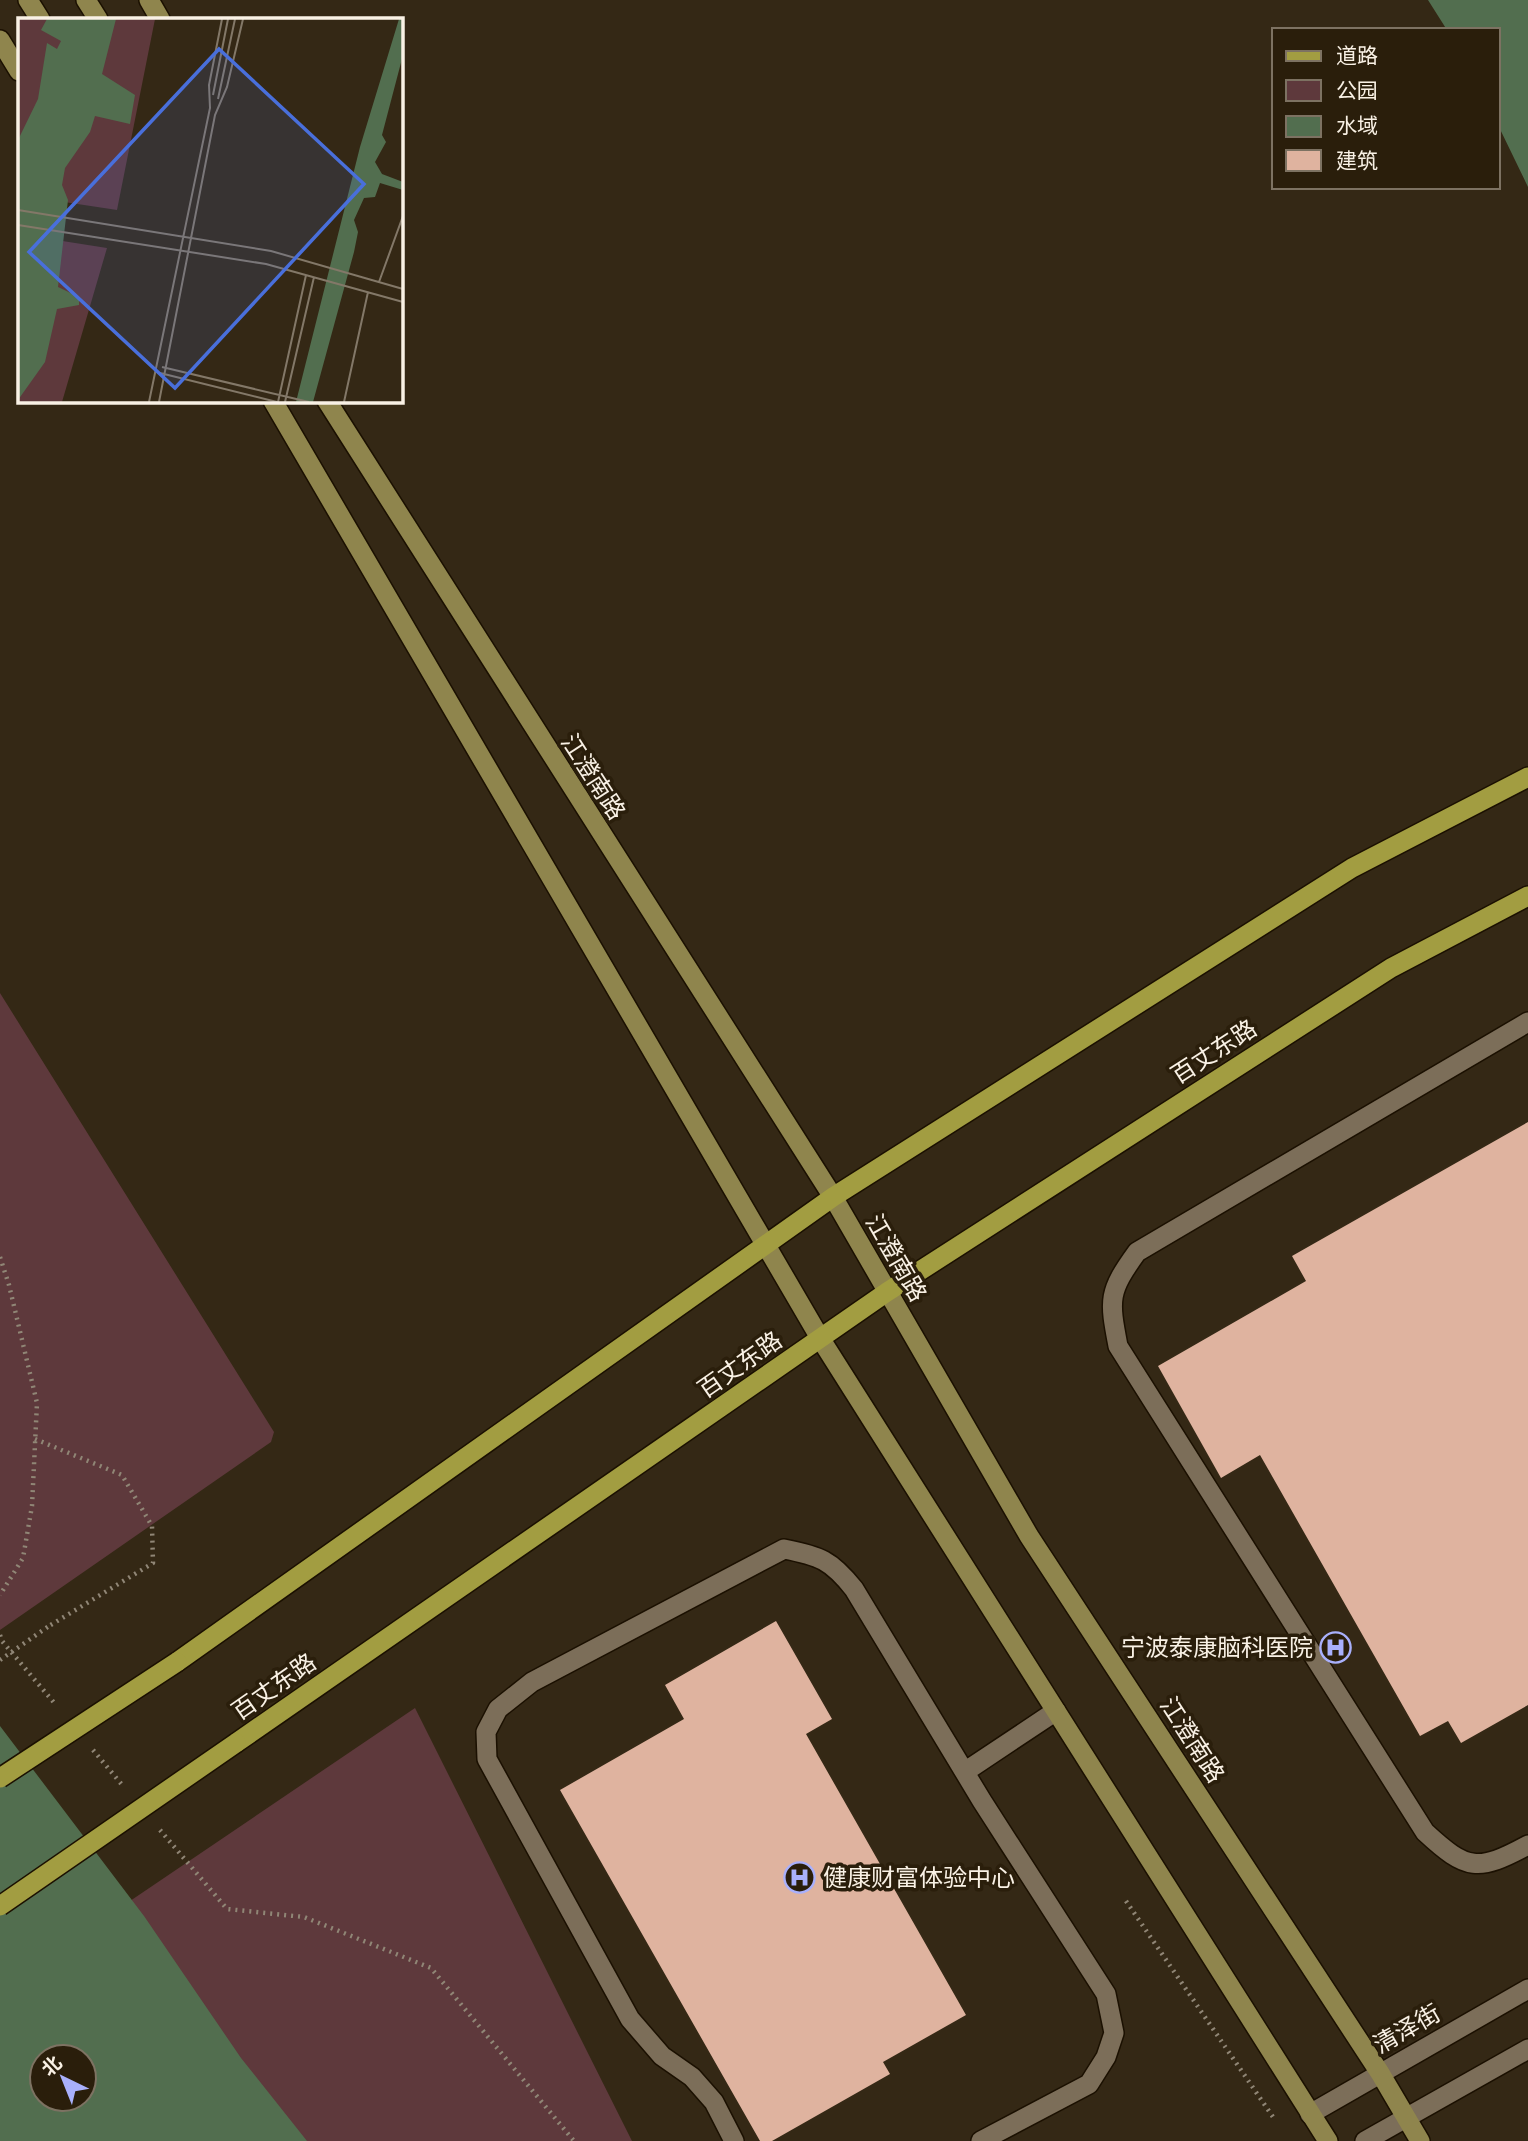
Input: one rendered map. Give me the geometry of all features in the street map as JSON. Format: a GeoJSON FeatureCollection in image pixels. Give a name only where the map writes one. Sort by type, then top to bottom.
{"type":"FeatureCollection","features":[{"type":"Feature","properties":{"kind":"main road"},"geometry":{"type":"LineString","coordinates":[[28,0],[39,18]]}},
{"type":"Feature","properties":{"kind":"main road"},"geometry":{"type":"LineString","coordinates":[[86,0],[97,18]]}},
{"type":"Feature","properties":{"kind":"main road"},"geometry":{"type":"LineString","coordinates":[[149,0],[159,18]]}},
{"type":"Feature","properties":{"kind":"main road"},"geometry":{"type":"LineString","coordinates":[[0,40],[18,69]]}},
{"type":"Feature","properties":{"kind":"main road"},"geometry":{"type":"LineString","coordinates":[[273,402],[820,1338],[1328,2141]]}},
{"type":"Feature","properties":{"kind":"main road","name":"江澄南路"},"geometry":{"type":"LineString","coordinates":[[328,402],[833,1197],[1029,1536],[1380,2073],[1420,2141]]}},
{"type":"Feature","properties":{"kind":"main road"},"geometry":{"type":"LineString","coordinates":[[0,1778],[177,1662],[833,1197],[1352,868],[1528,777]]}},
{"type":"Feature","properties":{"kind":"main road","name":"百丈东路"},"geometry":{"type":"LineString","coordinates":[[0,1906],[887,1292],[1391,968],[1528,896]]}},
{"type":"Feature","properties":{"kind":"street"},"geometry":{"type":"LineString","coordinates":[[1528,1022],[1137,1252],[1117,1279],[1112,1296],[1118,1346],[1425,1832],[1448,1854],[1470,1864],[1498,1861],[1528,1845]]}},
{"type":"Feature","properties":{"kind":"street"},"geometry":{"type":"LineString","coordinates":[[734,2141],[714,2102],[692,2077],[656,2050],[630,2019],[487,1759],[486,1731],[498,1709],[532,1682],[784,1549],[813,1555],[837,1568],[853,1589],[982,1801],[1106,1994],[1114,2033],[1106,2057],[1089,2084],[981,2141]]}},
{"type":"Feature","properties":{"kind":"street"},"geometry":{"type":"LineString","coordinates":[[966,1771],[1056,1711]]}},
{"type":"Feature","properties":{"kind":"street","name":"清泽街"},"geometry":{"type":"LineString","coordinates":[[1310,2114],[1528,1989]]}},
{"type":"Feature","properties":{"kind":"street"},"geometry":{"type":"LineString","coordinates":[[1365,2141],[1528,2049]]}},
{"type":"Feature","properties":{"kind":"path"},"geometry":{"type":"LineString","coordinates":[[0,1257],[37,1403],[32,1506],[23,1558],[0,1595]]}},
{"type":"Feature","properties":{"kind":"path"},"geometry":{"type":"LineString","coordinates":[[0,1660],[49,1626],[153,1563],[152,1525],[122,1475],[36,1439]]}},
{"type":"Feature","properties":{"kind":"path"},"geometry":{"type":"LineString","coordinates":[[0,1635],[2,1641],[62,1713]]}},
{"type":"Feature","properties":{"kind":"path"},"geometry":{"type":"LineString","coordinates":[[88,1744],[132,1796]]}},
{"type":"Feature","properties":{"kind":"path"},"geometry":{"type":"LineString","coordinates":[[158,1827],[227,1909],[304,1917],[431,1968],[575,2141]]}},
{"type":"Feature","properties":{"kind":"path"},"geometry":{"type":"LineString","coordinates":[[1126,1901],[1282,2130]]}},
{"type":"Feature","properties":{"kind":"green space"},"geometry":{"type":"Polygon","coordinates":[[[0,993],[274,1432],[271,1442],[0,1630],[0,993]]]}},
{"type":"Feature","properties":{"kind":"green space"},"geometry":{"type":"Polygon","coordinates":[[[415,1708],[632,2141],[0,2141],[0,1989],[415,1708]]]}},
{"type":"Feature","properties":{"kind":"water"},"geometry":{"type":"Polygon","coordinates":[[[1428,0],[1528,0],[1528,187],[1500,129],[1500,28],[1446,28],[1428,0]]]}},
{"type":"Feature","properties":{"kind":"water"},"geometry":{"type":"Polygon","coordinates":[[[0,1726],[144,1916],[241,2058],[307,2141],[0,2141],[0,1726]]]}},
{"type":"Feature","properties":{"kind":"building"},"geometry":{"type":"Polygon","coordinates":[[[1528,1122],[1528,1705],[1461,1743],[1448,1721],[1420,1736],[1260,1455],[1221,1478],[1158,1366],[1306,1281],[1292,1256],[1528,1122]]]}},
{"type":"Feature","properties":{"kind":"building"},"geometry":{"type":"Polygon","coordinates":[[[776,1621],[832,1719],[806,1734],[966,2015],[883,2062],[890,2074],[772,2141],[760,2141],[560,1790],[684,1719],[665,1685],[776,1621]]]}},
{"type":"Feature","properties":{"kind":"place","name":"宁波泰康脑科医院"},"geometry":{"type":"Point","coordinates":[1336,1648]}},
{"type":"Feature","properties":{"kind":"place","name":"健康财富体验中心"},"geometry":{"type":"Point","coordinates":[800,1878]}}]}
